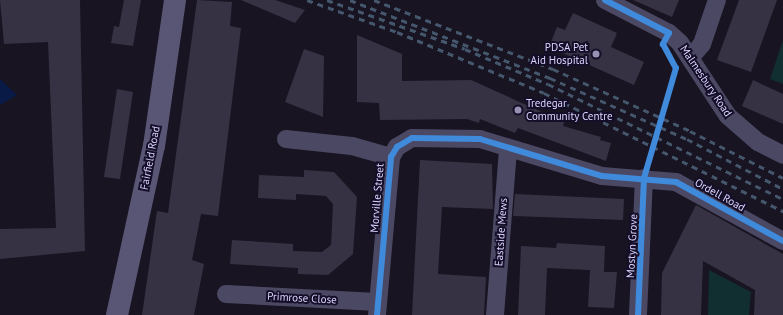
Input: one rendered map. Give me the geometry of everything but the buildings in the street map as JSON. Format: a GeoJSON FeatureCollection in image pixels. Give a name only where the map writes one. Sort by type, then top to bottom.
{"type":"FeatureCollection","features":[{"type":"Feature","properties":{"kind":"main road","name":"Fairfield Road"},"geometry":{"type":"LineString","coordinates":[[117,315],[154,146],[175,0]]}},
{"type":"Feature","properties":{"kind":"street","name":"Malmesbury Road"},"geometry":{"type":"LineString","coordinates":[[605,0],[664,30],[690,58],[728,116],[758,142],[783,155]]}},
{"type":"Feature","properties":{"kind":"street"},"geometry":{"type":"LineString","coordinates":[[690,58],[702,44],[717,0]]}},
{"type":"Feature","properties":{"kind":"street","name":"Morville Street"},"geometry":{"type":"LineString","coordinates":[[377,309],[391,157],[401,144],[412,138],[480,139],[508,149],[602,176],[644,178]]}},
{"type":"Feature","properties":{"kind":"street"},"geometry":{"type":"LineString","coordinates":[[286,139],[352,146],[391,157]]}},
{"type":"Feature","properties":{"kind":"street","name":"Eastside Mews"},"geometry":{"type":"LineString","coordinates":[[495,315],[508,149]]}},
{"type":"Feature","properties":{"kind":"street","name":"Ordell Road"},"geometry":{"type":"LineString","coordinates":[[644,178],[676,182],[783,241]]}},
{"type":"Feature","properties":{"kind":"street","name":"Mostyn Grove"},"geometry":{"type":"LineString","coordinates":[[638,315],[644,178]]}},
{"type":"Feature","properties":{"kind":"street","name":"Primrose Close"},"geometry":{"type":"LineString","coordinates":[[226,294],[377,309]]}},
{"type":"Feature","properties":{"kind":"green space"},"geometry":{"type":"Polygon","coordinates":[[[783,40],[783,84],[770,79],[783,40]]]}},
{"type":"Feature","properties":{"kind":"green space"},"geometry":{"type":"Polygon","coordinates":[[[709,270],[751,292],[749,315],[708,315],[709,270]]]}},
{"type":"Feature","properties":{"kind":"water"},"geometry":{"type":"Polygon","coordinates":[[[0,79],[17,95],[0,105],[0,79]]]}},
{"type":"Feature","properties":{"kind":"railway"},"geometry":{"type":"LineString","coordinates":[[307,0],[397,32],[544,93],[783,211]]}},
{"type":"Feature","properties":{"kind":"railway"},"geometry":{"type":"LineString","coordinates":[[327,0],[465,49],[548,84],[783,199]]}},
{"type":"Feature","properties":{"kind":"railway"},"geometry":{"type":"LineString","coordinates":[[350,0],[550,78],[687,139],[783,189]]}},
{"type":"Feature","properties":{"kind":"railway"},"geometry":{"type":"LineString","coordinates":[[374,0],[553,69],[690,131],[783,178]]}},
{"type":"Feature","properties":{"kind":"cycle path"},"geometry":{"type":"LineString","coordinates":[[605,0],[669,33],[663,44],[676,68],[644,178],[638,315]]}},
{"type":"Feature","properties":{"kind":"cycle path"},"geometry":{"type":"LineString","coordinates":[[377,315],[391,157],[397,147],[412,138],[480,139],[602,176],[676,182],[783,241]]}},
{"type":"Feature","properties":{"kind":"place","name":"PDSA Pet Aid Hospital"},"geometry":{"type":"Point","coordinates":[596,54]}},
{"type":"Feature","properties":{"kind":"place","name":"Tredegar Community Centre"},"geometry":{"type":"Point","coordinates":[518,110]}}]}
